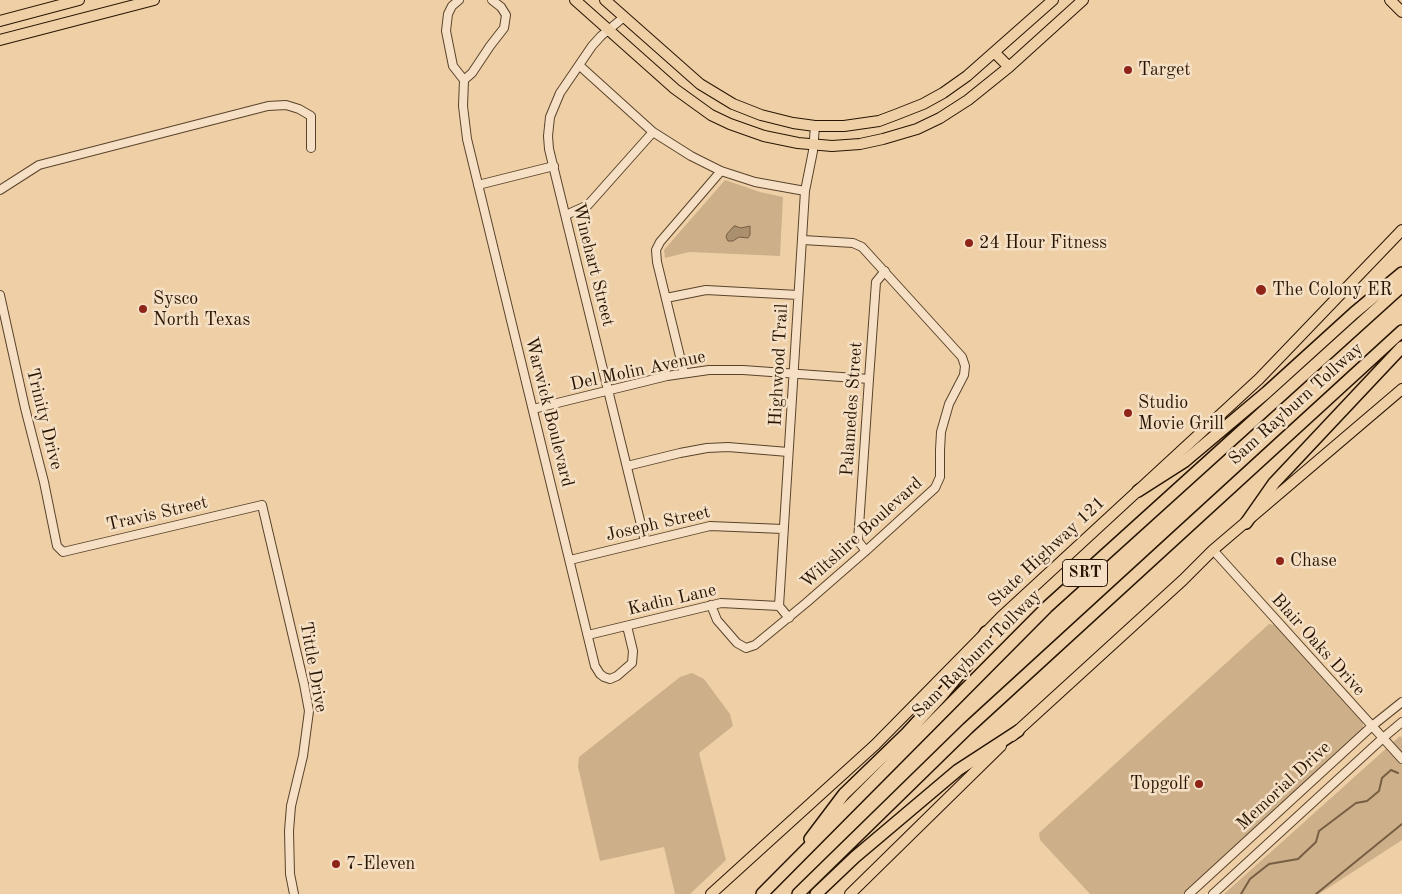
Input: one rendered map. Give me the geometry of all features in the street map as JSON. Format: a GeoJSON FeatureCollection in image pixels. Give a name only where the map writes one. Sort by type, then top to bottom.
{"type":"FeatureCollection","features":[{"type":"Feature","properties":{"kind":"highway"},"geometry":{"type":"LineString","coordinates":[[1138,491],[1185,461],[1267,392],[1354,313],[1402,273]]}},
{"type":"Feature","properties":{"kind":"highway","name":"Sam Rayburn Tollway"},"geometry":{"type":"LineString","coordinates":[[762,894],[1047,607],[1402,286]]}},
{"type":"Feature","properties":{"kind":"highway","name":"Sam Rayburn Tollway"},"geometry":{"type":"LineString","coordinates":[[798,894],[968,728],[1402,330]]}},
{"type":"Feature","properties":{"kind":"highway"},"geometry":{"type":"LineString","coordinates":[[1246,523],[1274,484],[1402,347]]}},
{"type":"Feature","properties":{"kind":"highway"},"geometry":{"type":"LineString","coordinates":[[783,874],[844,794],[906,734],[967,665],[986,632]]}},
{"type":"Feature","properties":{"kind":"highway"},"geometry":{"type":"LineString","coordinates":[[816,894],[854,857],[958,770],[1018,731]]}},
{"type":"Feature","properties":{"kind":"main road"},"geometry":{"type":"LineString","coordinates":[[0,20],[78,0]]}},
{"type":"Feature","properties":{"kind":"main road"},"geometry":{"type":"LineString","coordinates":[[575,0],[675,89],[711,115],[764,136],[813,145],[860,144],[917,129],[940,118],[968,100],[1009,67],[1083,0]]}},
{"type":"Feature","properties":{"kind":"main road"},"geometry":{"type":"LineString","coordinates":[[605,0],[690,76],[720,97],[768,117],[815,126],[844,126],[880,121],[910,110],[951,88],[995,53],[1053,0]]}},
{"type":"Feature","properties":{"kind":"main road"},"geometry":{"type":"LineString","coordinates":[[1390,0],[1402,12]]}},
{"type":"Feature","properties":{"kind":"main road"},"geometry":{"type":"LineString","coordinates":[[0,40],[149,1]]}},
{"type":"Feature","properties":{"kind":"main road"},"geometry":{"type":"LineString","coordinates":[[995,53],[1009,67]]}},
{"type":"Feature","properties":{"kind":"main road","name":"State Highway 121"},"geometry":{"type":"LineString","coordinates":[[711,894],[875,744],[986,632],[1270,368],[1402,230]]}},
{"type":"Feature","properties":{"kind":"main road"},"geometry":{"type":"LineString","coordinates":[[850,894],[966,779],[1183,580],[1213,550],[1402,388]]}},
{"type":"Feature","properties":{"kind":"street"},"geometry":{"type":"LineString","coordinates":[[459,0],[452,6],[448,14],[446,31],[453,66],[464,80],[476,68],[504,28],[506,15],[501,7],[492,0]]}},
{"type":"Feature","properties":{"kind":"street","name":"Winehart Street"},"geometry":{"type":"LineString","coordinates":[[624,17],[592,46],[557,98],[550,117],[548,136],[645,541]]}},
{"type":"Feature","properties":{"kind":"street"},"geometry":{"type":"LineString","coordinates":[[580,66],[653,132],[691,156],[721,170],[755,182],[805,191]]}},
{"type":"Feature","properties":{"kind":"street","name":"Warwick Boulevard"},"geometry":{"type":"LineString","coordinates":[[464,80],[464,123],[478,185],[597,671],[604,677],[612,678],[630,667],[633,660],[627,626]]}},
{"type":"Feature","properties":{"kind":"street"},"geometry":{"type":"LineString","coordinates":[[0,190],[38,165],[268,106],[286,106],[300,109],[311,116],[311,148]]}},
{"type":"Feature","properties":{"kind":"street","name":"Highwood Trail"},"geometry":{"type":"LineString","coordinates":[[778,606],[805,191],[815,126]]}},
{"type":"Feature","properties":{"kind":"street"},"geometry":{"type":"LineString","coordinates":[[566,215],[588,205],[653,132]]}},
{"type":"Feature","properties":{"kind":"street"},"geometry":{"type":"LineString","coordinates":[[478,185],[554,166]]}},
{"type":"Feature","properties":{"kind":"street"},"geometry":{"type":"LineString","coordinates":[[684,373],[656,256],[657,246],[721,170]]}},
{"type":"Feature","properties":{"kind":"street","name":"Wiltshire Boulevard"},"geometry":{"type":"LineString","coordinates":[[711,605],[717,620],[737,643],[746,648],[758,644],[866,551],[938,485],[943,422],[951,398],[965,370],[964,361],[864,248],[858,244],[803,240]]}},
{"type":"Feature","properties":{"kind":"street","name":"Palamedes Street"},"geometry":{"type":"LineString","coordinates":[[866,551],[858,541],[876,282],[885,271]]}},
{"type":"Feature","properties":{"kind":"street"},"geometry":{"type":"LineString","coordinates":[[666,298],[706,290],[798,296]]}},
{"type":"Feature","properties":{"kind":"street","name":"Trinity Drive"},"geometry":{"type":"LineString","coordinates":[[0,295],[57,546],[60,549]]}},
{"type":"Feature","properties":{"kind":"street","name":"Del Molin Avenue"},"geometry":{"type":"LineString","coordinates":[[533,409],[684,373],[721,370],[869,379]]}},
{"type":"Feature","properties":{"kind":"street"},"geometry":{"type":"LineString","coordinates":[[627,466],[706,448],[728,447],[788,452]]}},
{"type":"Feature","properties":{"kind":"street","name":"Travis Street"},"geometry":{"type":"LineString","coordinates":[[60,549],[63,552],[262,506]]}},
{"type":"Feature","properties":{"kind":"street","name":"Tittle Drive"},"geometry":{"type":"LineString","coordinates":[[262,506],[309,711],[303,756],[291,806],[288,831],[290,874],[294,894]]}},
{"type":"Feature","properties":{"kind":"street","name":"Joseph Street"},"geometry":{"type":"LineString","coordinates":[[570,560],[710,526],[783,529]]}},
{"type":"Feature","properties":{"kind":"street","name":"Blair Oaks Drive"},"geometry":{"type":"LineString","coordinates":[[1213,550],[1402,759]]}},
{"type":"Feature","properties":{"kind":"street","name":"Kadin Lane"},"geometry":{"type":"LineString","coordinates":[[588,635],[724,603],[778,606]]}},
{"type":"Feature","properties":{"kind":"street"},"geometry":{"type":"LineString","coordinates":[[778,606],[789,618]]}},
{"type":"Feature","properties":{"kind":"street","name":"Memorial Drive"},"geometry":{"type":"LineString","coordinates":[[1189,894],[1372,726],[1402,702]]}},
{"type":"Feature","properties":{"kind":"street","name":"Memorial Drive"},"geometry":{"type":"LineString","coordinates":[[1213,894],[1402,722]]}},
{"type":"Feature","properties":{"kind":"street"},"geometry":{"type":"LineString","coordinates":[[1269,820],[1281,832]]}},
{"type":"Feature","properties":{"kind":"shaded area"},"geometry":{"type":"Polygon","coordinates":[[[725,180],[760,192],[783,197],[780,256],[689,252],[665,258],[664,250],[725,180]]]}},
{"type":"Feature","properties":{"kind":"shaded area"},"geometry":{"type":"Polygon","coordinates":[[[735,226],[741,228],[750,226],[748,238],[739,237],[733,241],[728,241],[727,234],[735,226]]]}},
{"type":"Feature","properties":{"kind":"shaded area","name":"Topgolf"},"geometry":{"type":"Polygon","coordinates":[[[1269,624],[1275,625],[1360,718],[1363,723],[1363,730],[1185,894],[1090,894],[1040,840],[1039,833],[1269,624]]]}},
{"type":"Feature","properties":{"kind":"shaded area"},"geometry":{"type":"Polygon","coordinates":[[[692,673],[704,679],[730,714],[733,726],[699,753],[726,860],[690,894],[675,894],[664,847],[600,861],[578,767],[579,757],[680,677],[692,673]]]}},
{"type":"Feature","properties":{"kind":"shaded area"},"geometry":{"type":"Polygon","coordinates":[[[1400,736],[1402,738],[1402,840],[1319,894],[1224,894],[1400,736]]]}},
{"type":"Feature","properties":{"kind":"waterway"},"geometry":{"type":"LineString","coordinates":[[1241,894],[1250,879],[1269,864],[1298,859],[1316,842],[1319,831],[1356,803],[1367,801],[1379,791],[1382,778],[1391,770],[1398,773]]}},
{"type":"Feature","properties":{"kind":"waterway"},"geometry":{"type":"LineString","coordinates":[[1316,894],[1402,824]]}},
{"type":"Feature","properties":{"kind":"place","name":"Target"},"geometry":{"type":"Point","coordinates":[1128,70]}},
{"type":"Feature","properties":{"kind":"place","name":"24 Hour Fitness"},"geometry":{"type":"Point","coordinates":[969,243]}},
{"type":"Feature","properties":{"kind":"place","name":"The Colony ER"},"geometry":{"type":"Point","coordinates":[1261,290]}},
{"type":"Feature","properties":{"kind":"place","name":"Sysco North Texas"},"geometry":{"type":"Point","coordinates":[143,309]}},
{"type":"Feature","properties":{"kind":"place","name":"Studio Movie Grill"},"geometry":{"type":"Point","coordinates":[1128,413]}},
{"type":"Feature","properties":{"kind":"place","name":"Chase"},"geometry":{"type":"Point","coordinates":[1280,561]}},
{"type":"Feature","properties":{"kind":"place","name":"Topgolf"},"geometry":{"type":"Point","coordinates":[1199,784]}},
{"type":"Feature","properties":{"kind":"place","name":"7-Eleven"},"geometry":{"type":"Point","coordinates":[336,864]}}]}
